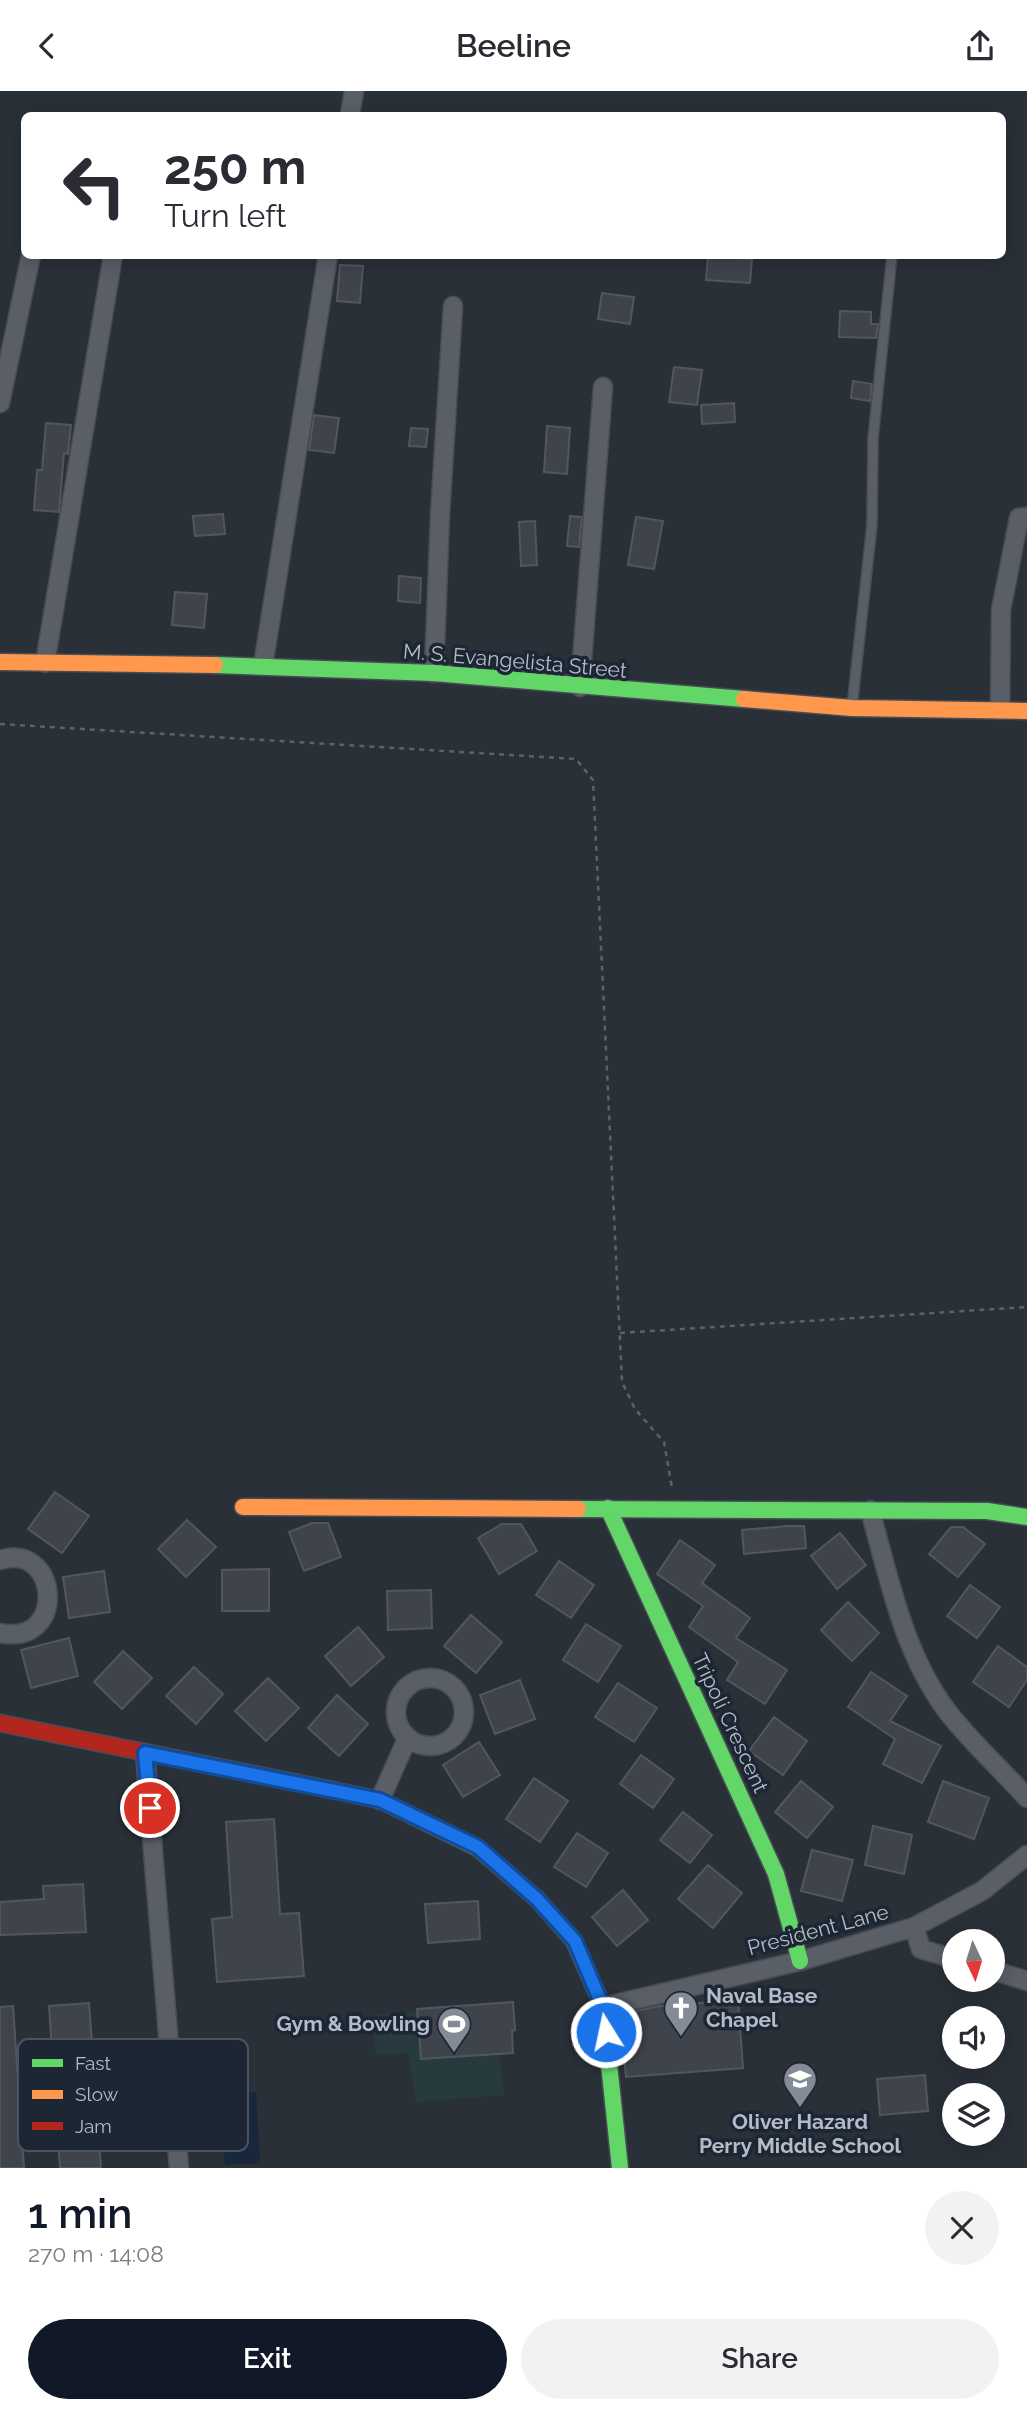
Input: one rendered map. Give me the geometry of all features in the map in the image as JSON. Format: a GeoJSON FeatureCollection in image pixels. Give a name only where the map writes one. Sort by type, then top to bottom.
{"type":"FeatureCollection","features":[{"type":"Feature","properties":{"kind":"street"},"geometry":{"type":"LineString","coordinates":[[350,112],[354,91]]}},
{"type":"Feature","properties":{"kind":"street"},"geometry":{"type":"LineString","coordinates":[[0,403],[30,259]]}},
{"type":"Feature","properties":{"kind":"street"},"geometry":{"type":"LineString","coordinates":[[45,663],[112,259]]}},
{"type":"Feature","properties":{"kind":"street"},"geometry":{"type":"LineString","coordinates":[[263,666],[327,259]]}},
{"type":"Feature","properties":{"kind":"street"},"geometry":{"type":"LineString","coordinates":[[434,673],[440,515],[453,306]]}},
{"type":"Feature","properties":{"kind":"street"},"geometry":{"type":"LineString","coordinates":[[580,687],[603,387]]}},
{"type":"Feature","properties":{"kind":"street"},"geometry":{"type":"LineString","coordinates":[[1000,710],[1002,610],[1019,518],[1027,517]]}},
{"type":"Feature","properties":{"kind":"street","name":"M. S. Evangelista Street"},"geometry":{"type":"LineString","coordinates":[[0,662],[263,666],[434,673],[852,708],[1027,711]]}},
{"type":"Feature","properties":{"kind":"street"},"geometry":{"type":"LineString","coordinates":[[243,1507],[988,1511],[1027,1517]]}},
{"type":"Feature","properties":{"kind":"street","name":"Tripoli Crescent"},"geometry":{"type":"LineString","coordinates":[[608,1508],[776,1874],[800,1961]]}},
{"type":"Feature","properties":{"kind":"street"},"geometry":{"type":"LineString","coordinates":[[870,1510],[903,1628],[920,1666],[947,1711],[1027,1798]]}},
{"type":"Feature","properties":{"kind":"street"},"geometry":{"type":"LineString","coordinates":[[0,1560],[24,1560],[36,1567],[45,1578],[49,1593],[46,1613],[40,1621],[20,1633],[0,1633]]}},
{"type":"Feature","properties":{"kind":"street"},"geometry":{"type":"LineString","coordinates":[[0,1723],[380,1800],[478,1847],[537,1899],[575,1941],[603,2007],[620,2168]]}},
{"type":"Feature","properties":{"kind":"street"},"geometry":{"type":"LineString","coordinates":[[380,1800],[407,1739]]}},
{"type":"Feature","properties":{"kind":"street"},"geometry":{"type":"LineString","coordinates":[[145,1753],[168,2039]]}},
{"type":"Feature","properties":{"kind":"street","name":"President Lane"},"geometry":{"type":"LineString","coordinates":[[603,2007],[800,1961],[914,1927],[982,1891],[1027,1855]]}},
{"type":"Feature","properties":{"kind":"street"},"geometry":{"type":"LineString","coordinates":[[914,1927],[922,1949],[942,1955]]}},
{"type":"Feature","properties":{"kind":"street"},"geometry":{"type":"LineString","coordinates":[[1005,1974],[1027,1981]]}},
{"type":"Feature","properties":{"kind":"lane"},"geometry":{"type":"LineString","coordinates":[[852,708],[872,525],[873,439],[891,259]]}},
{"type":"Feature","properties":{"kind":"path"},"geometry":{"type":"LineString","coordinates":[[0,724],[576,759],[593,780],[622,1382],[635,1409],[664,1442],[675,1508]]}},
{"type":"Feature","properties":{"kind":"path"},"geometry":{"type":"LineString","coordinates":[[620,1333],[1027,1307]]}},
{"type":"Feature","properties":{"kind":"green space","name":"Gym & Bowling"},"geometry":{"type":"Polygon","coordinates":[[[494,2007],[504,2095],[416,2102],[408,2053],[376,2055],[372,2015],[494,2007]]]}},
{"type":"Feature","properties":{"kind":"water"},"geometry":{"type":"Polygon","coordinates":[[[248,2092],[256,2092],[260,2163],[225,2165],[224,2151],[248,2151],[248,2092]]]}},
{"type":"Feature","properties":{"kind":"building"},"geometry":{"type":"Polygon","coordinates":[[[708,259],[752,259],[750,283],[706,280],[708,259]]]}},
{"type":"Feature","properties":{"kind":"building"},"geometry":{"type":"Polygon","coordinates":[[[340,265],[363,266],[360,303],[337,301],[340,265]]]}},
{"type":"Feature","properties":{"kind":"building"},"geometry":{"type":"Polygon","coordinates":[[[602,293],[634,297],[630,324],[598,319],[602,293]]]}},
{"type":"Feature","properties":{"kind":"building"},"geometry":{"type":"Polygon","coordinates":[[[840,311],[871,312],[871,324],[878,324],[876,338],[839,337],[840,311]]]}},
{"type":"Feature","properties":{"kind":"building"},"geometry":{"type":"Polygon","coordinates":[[[674,367],[702,370],[697,405],[669,402],[674,367]]]}},
{"type":"Feature","properties":{"kind":"building"},"geometry":{"type":"Polygon","coordinates":[[[853,381],[872,384],[870,401],[851,398],[853,381]]]}},
{"type":"Feature","properties":{"kind":"building"},"geometry":{"type":"Polygon","coordinates":[[[734,403],[735,422],[702,424],[701,405],[734,403]]]}},
{"type":"Feature","properties":{"kind":"building"},"geometry":{"type":"Polygon","coordinates":[[[314,415],[339,418],[334,453],[309,450],[314,415]]]}},
{"type":"Feature","properties":{"kind":"building"},"geometry":{"type":"Polygon","coordinates":[[[46,423],[71,425],[68,454],[64,453],[59,512],[34,510],[37,470],[42,470],[46,423]]]}},
{"type":"Feature","properties":{"kind":"building"},"geometry":{"type":"Polygon","coordinates":[[[547,426],[570,428],[567,474],[544,472],[547,426]]]}},
{"type":"Feature","properties":{"kind":"building"},"geometry":{"type":"Polygon","coordinates":[[[411,428],[428,429],[426,447],[409,446],[411,428]]]}},
{"type":"Feature","properties":{"kind":"building"},"geometry":{"type":"Polygon","coordinates":[[[223,514],[225,534],[195,536],[193,516],[223,514]]]}},
{"type":"Feature","properties":{"kind":"building"},"geometry":{"type":"Polygon","coordinates":[[[570,516],[582,517],[579,547],[567,546],[570,516]]]}},
{"type":"Feature","properties":{"kind":"building"},"geometry":{"type":"Polygon","coordinates":[[[636,517],[663,521],[654,569],[628,565],[636,517]]]}},
{"type":"Feature","properties":{"kind":"building"},"geometry":{"type":"Polygon","coordinates":[[[535,521],[537,565],[521,566],[519,522],[535,521]]]}},
{"type":"Feature","properties":{"kind":"building"},"geometry":{"type":"Polygon","coordinates":[[[399,576],[421,578],[420,603],[398,601],[399,576]]]}},
{"type":"Feature","properties":{"kind":"building"},"geometry":{"type":"Polygon","coordinates":[[[175,592],[207,594],[204,628],[172,625],[175,592]]]}},
{"type":"Feature","properties":{"kind":"building"},"geometry":{"type":"Polygon","coordinates":[[[55,1492],[89,1516],[62,1553],[28,1529],[55,1492]]]}},
{"type":"Feature","properties":{"kind":"building"},"geometry":{"type":"Polygon","coordinates":[[[187,1520],[216,1547],[186,1577],[158,1549],[187,1520]]]}},
{"type":"Feature","properties":{"kind":"building"},"geometry":{"type":"Polygon","coordinates":[[[312,1523],[328,1523],[341,1557],[304,1571],[289,1532],[312,1523]]]}},
{"type":"Feature","properties":{"kind":"building"},"geometry":{"type":"Polygon","coordinates":[[[502,1524],[521,1524],[537,1551],[499,1574],[478,1538],[502,1524]]]}},
{"type":"Feature","properties":{"kind":"building"},"geometry":{"type":"Polygon","coordinates":[[[804,1526],[806,1548],[744,1554],[742,1530],[804,1526]]]}},
{"type":"Feature","properties":{"kind":"building"},"geometry":{"type":"Polygon","coordinates":[[[951,1527],[963,1527],[985,1544],[958,1577],[929,1554],[951,1527]]]}},
{"type":"Feature","properties":{"kind":"building"},"geometry":{"type":"Polygon","coordinates":[[[840,1533],[866,1565],[837,1589],[811,1556],[840,1533]]]}},
{"type":"Feature","properties":{"kind":"building"},"geometry":{"type":"Polygon","coordinates":[[[680,1540],[715,1565],[702,1583],[750,1618],[736,1638],[787,1670],[765,1704],[727,1680],[738,1662],[689,1627],[703,1606],[657,1574],[680,1540]]]}},
{"type":"Feature","properties":{"kind":"building"},"geometry":{"type":"Polygon","coordinates":[[[559,1561],[594,1585],[571,1618],[536,1595],[559,1561]]]}},
{"type":"Feature","properties":{"kind":"building"},"geometry":{"type":"Polygon","coordinates":[[[269,1569],[269,1611],[222,1611],[222,1570],[269,1569]]]}},
{"type":"Feature","properties":{"kind":"building"},"geometry":{"type":"Polygon","coordinates":[[[104,1571],[110,1612],[69,1618],[63,1577],[104,1571]]]}},
{"type":"Feature","properties":{"kind":"building"},"geometry":{"type":"Polygon","coordinates":[[[970,1585],[1000,1607],[977,1638],[947,1616],[970,1585]]]}},
{"type":"Feature","properties":{"kind":"building"},"geometry":{"type":"Polygon","coordinates":[[[431,1590],[432,1628],[388,1630],[387,1591],[431,1590]]]}},
{"type":"Feature","properties":{"kind":"building"},"geometry":{"type":"Polygon","coordinates":[[[848,1602],[879,1633],[852,1661],[821,1630],[848,1602]]]}},
{"type":"Feature","properties":{"kind":"building"},"geometry":{"type":"Polygon","coordinates":[[[471,1615],[502,1642],[476,1673],[444,1646],[471,1615]]]}},
{"type":"Feature","properties":{"kind":"building"},"geometry":{"type":"Polygon","coordinates":[[[586,1624],[621,1646],[598,1682],[563,1660],[586,1624]]]}},
{"type":"Feature","properties":{"kind":"building"},"geometry":{"type":"Polygon","coordinates":[[[358,1627],[384,1657],[351,1686],[325,1656],[358,1627]]]}},
{"type":"Feature","properties":{"kind":"building"},"geometry":{"type":"Polygon","coordinates":[[[69,1638],[78,1676],[31,1688],[21,1650],[69,1638]]]}},
{"type":"Feature","properties":{"kind":"building"},"geometry":{"type":"Polygon","coordinates":[[[998,1646],[1027,1667],[1027,1680],[1009,1707],[973,1682],[998,1646]]]}},
{"type":"Feature","properties":{"kind":"building"},"geometry":{"type":"Polygon","coordinates":[[[123,1651],[152,1678],[122,1709],[94,1682],[123,1651]]]}},
{"type":"Feature","properties":{"kind":"building"},"geometry":{"type":"Polygon","coordinates":[[[194,1667],[223,1694],[196,1724],[166,1696],[194,1667]]]}},
{"type":"Feature","properties":{"kind":"building"},"geometry":{"type":"Polygon","coordinates":[[[871,1672],[907,1696],[890,1721],[941,1746],[922,1783],[883,1764],[895,1739],[848,1707],[871,1672]]]}},
{"type":"Feature","properties":{"kind":"building"},"geometry":{"type":"Polygon","coordinates":[[[268,1678],[299,1708],[266,1741],[235,1711],[268,1678]]]}},
{"type":"Feature","properties":{"kind":"building"},"geometry":{"type":"Polygon","coordinates":[[[520,1680],[535,1719],[495,1734],[480,1695],[520,1680]]]}},
{"type":"Feature","properties":{"kind":"building"},"geometry":{"type":"Polygon","coordinates":[[[618,1683],[657,1708],[634,1742],[595,1717],[618,1683]]]}},
{"type":"Feature","properties":{"kind":"building"},"geometry":{"type":"Polygon","coordinates":[[[337,1695],[368,1724],[339,1756],[308,1728],[337,1695]]]}},
{"type":"Feature","properties":{"kind":"building"},"geometry":{"type":"Polygon","coordinates":[[[774,1717],[807,1741],[783,1775],[749,1751],[774,1717]]]}},
{"type":"Feature","properties":{"kind":"building"},"geometry":{"type":"Polygon","coordinates":[[[479,1742],[500,1775],[463,1797],[443,1765],[479,1742]]]}},
{"type":"Feature","properties":{"kind":"building"},"geometry":{"type":"Polygon","coordinates":[[[641,1755],[674,1779],[653,1808],[620,1784],[641,1755]]]}},
{"type":"Feature","properties":{"kind":"building"},"geometry":{"type":"Polygon","coordinates":[[[534,1778],[568,1801],[540,1842],[506,1819],[534,1778]]]}},
{"type":"Feature","properties":{"kind":"building"},"geometry":{"type":"Polygon","coordinates":[[[801,1781],[833,1807],[807,1838],[775,1812],[801,1781]]]}},
{"type":"Feature","properties":{"kind":"building"},"geometry":{"type":"Polygon","coordinates":[[[943,1781],[989,1798],[974,1839],[928,1822],[943,1781]]]}},
{"type":"Feature","properties":{"kind":"building"},"geometry":{"type":"Polygon","coordinates":[[[683,1812],[712,1835],[690,1863],[660,1840],[683,1812]]]}},
{"type":"Feature","properties":{"kind":"building"},"geometry":{"type":"Polygon","coordinates":[[[274,1819],[280,1914],[299,1913],[304,1976],[217,1982],[212,1919],[232,1917],[226,1822],[274,1819]]]}},
{"type":"Feature","properties":{"kind":"building"},"geometry":{"type":"Polygon","coordinates":[[[873,1826],[912,1835],[904,1874],[865,1865],[873,1826]]]}},
{"type":"Feature","properties":{"kind":"building"},"geometry":{"type":"Polygon","coordinates":[[[577,1833],[608,1853],[586,1887],[554,1867],[577,1833]]]}},
{"type":"Feature","properties":{"kind":"building"},"geometry":{"type":"Polygon","coordinates":[[[812,1850],[853,1860],[842,1901],[801,1891],[812,1850]]]}},
{"type":"Feature","properties":{"kind":"building"},"geometry":{"type":"Polygon","coordinates":[[[708,1865],[742,1893],[713,1928],[678,1899],[708,1865]]]}},
{"type":"Feature","properties":{"kind":"building"},"geometry":{"type":"Polygon","coordinates":[[[83,1884],[86,1932],[0,1935],[0,1902],[44,1899],[43,1886],[83,1884]]]}},
{"type":"Feature","properties":{"kind":"building"},"geometry":{"type":"Polygon","coordinates":[[[623,1890],[648,1920],[617,1946],[592,1917],[623,1890]]]}},
{"type":"Feature","properties":{"kind":"building"},"geometry":{"type":"Polygon","coordinates":[[[478,1901],[480,1939],[428,1943],[425,1904],[478,1901]]]}},
{"type":"Feature","properties":{"kind":"building","name":"Naval Base Chapel"},"geometry":{"type":"Polygon","coordinates":[[[738,2000],[743,2068],[626,2077],[620,2015],[659,2006],[738,2000]]]}},
{"type":"Feature","properties":{"kind":"building"},"geometry":{"type":"Polygon","coordinates":[[[513,2002],[513,2053],[421,2059],[417,2009],[513,2002]]]}},
{"type":"Feature","properties":{"kind":"building"},"geometry":{"type":"Polygon","coordinates":[[[89,2003],[92,2039],[51,2039],[49,2006],[89,2003]]]}},
{"type":"Feature","properties":{"kind":"building"},"geometry":{"type":"Polygon","coordinates":[[[13,2006],[18,2080],[18,2151],[23,2151],[24,2168],[0,2168],[0,2007],[13,2006]]]}},
{"type":"Feature","properties":{"kind":"building"},"geometry":{"type":"Polygon","coordinates":[[[925,2075],[928,2111],[880,2115],[877,2079],[925,2075]]]}},
{"type":"Feature","properties":{"kind":"building"},"geometry":{"type":"Polygon","coordinates":[[[59,2151],[100,2151],[101,2168],[60,2168],[59,2151]]]}},
{"type":"Feature","properties":{"kind":"traffic: fast"},"geometry":{"type":"LineString","coordinates":[[215,665],[434,673],[744,699]]}},
{"type":"Feature","properties":{"kind":"traffic: fast"},"geometry":{"type":"LineString","coordinates":[[608,1508],[776,1874],[800,1961]]}},
{"type":"Feature","properties":{"kind":"traffic: fast"},"geometry":{"type":"LineString","coordinates":[[578,1509],[987,1511],[1027,1517]]}},
{"type":"Feature","properties":{"kind":"traffic: fast"},"geometry":{"type":"LineString","coordinates":[[332,1790],[380,1800],[478,1848],[537,1899],[574,1941],[603,2007],[620,2168]]}},
{"type":"Feature","properties":{"kind":"traffic: slow"},"geometry":{"type":"LineString","coordinates":[[0,662],[215,665]]}},
{"type":"Feature","properties":{"kind":"traffic: slow"},"geometry":{"type":"LineString","coordinates":[[744,699],[852,708],[1027,711]]}},
{"type":"Feature","properties":{"kind":"traffic: slow"},"geometry":{"type":"LineString","coordinates":[[243,1507],[578,1509]]}},
{"type":"Feature","properties":{"kind":"traffic: jam"},"geometry":{"type":"LineString","coordinates":[[0,1723],[332,1790]]}},
{"type":"Feature","properties":{"kind":"place","name":"Naval Base Chapel"},"geometry":{"type":"Point","coordinates":[681,2038]}},
{"type":"Feature","properties":{"kind":"place","name":"Gym & Bowling"},"geometry":{"type":"Point","coordinates":[454,2054]}},
{"type":"Feature","properties":{"kind":"place","name":"Oliver Hazard Perry Middle School"},"geometry":{"type":"Point","coordinates":[800,2109]}},
{"type":"Feature","properties":{"kind":"route"},"geometry":{"type":"LineString","coordinates":[[150,1808],[145,1753],[380,1800],[478,1847],[537,1899],[575,1941],[603,2007],[606,2032]]}}]}
